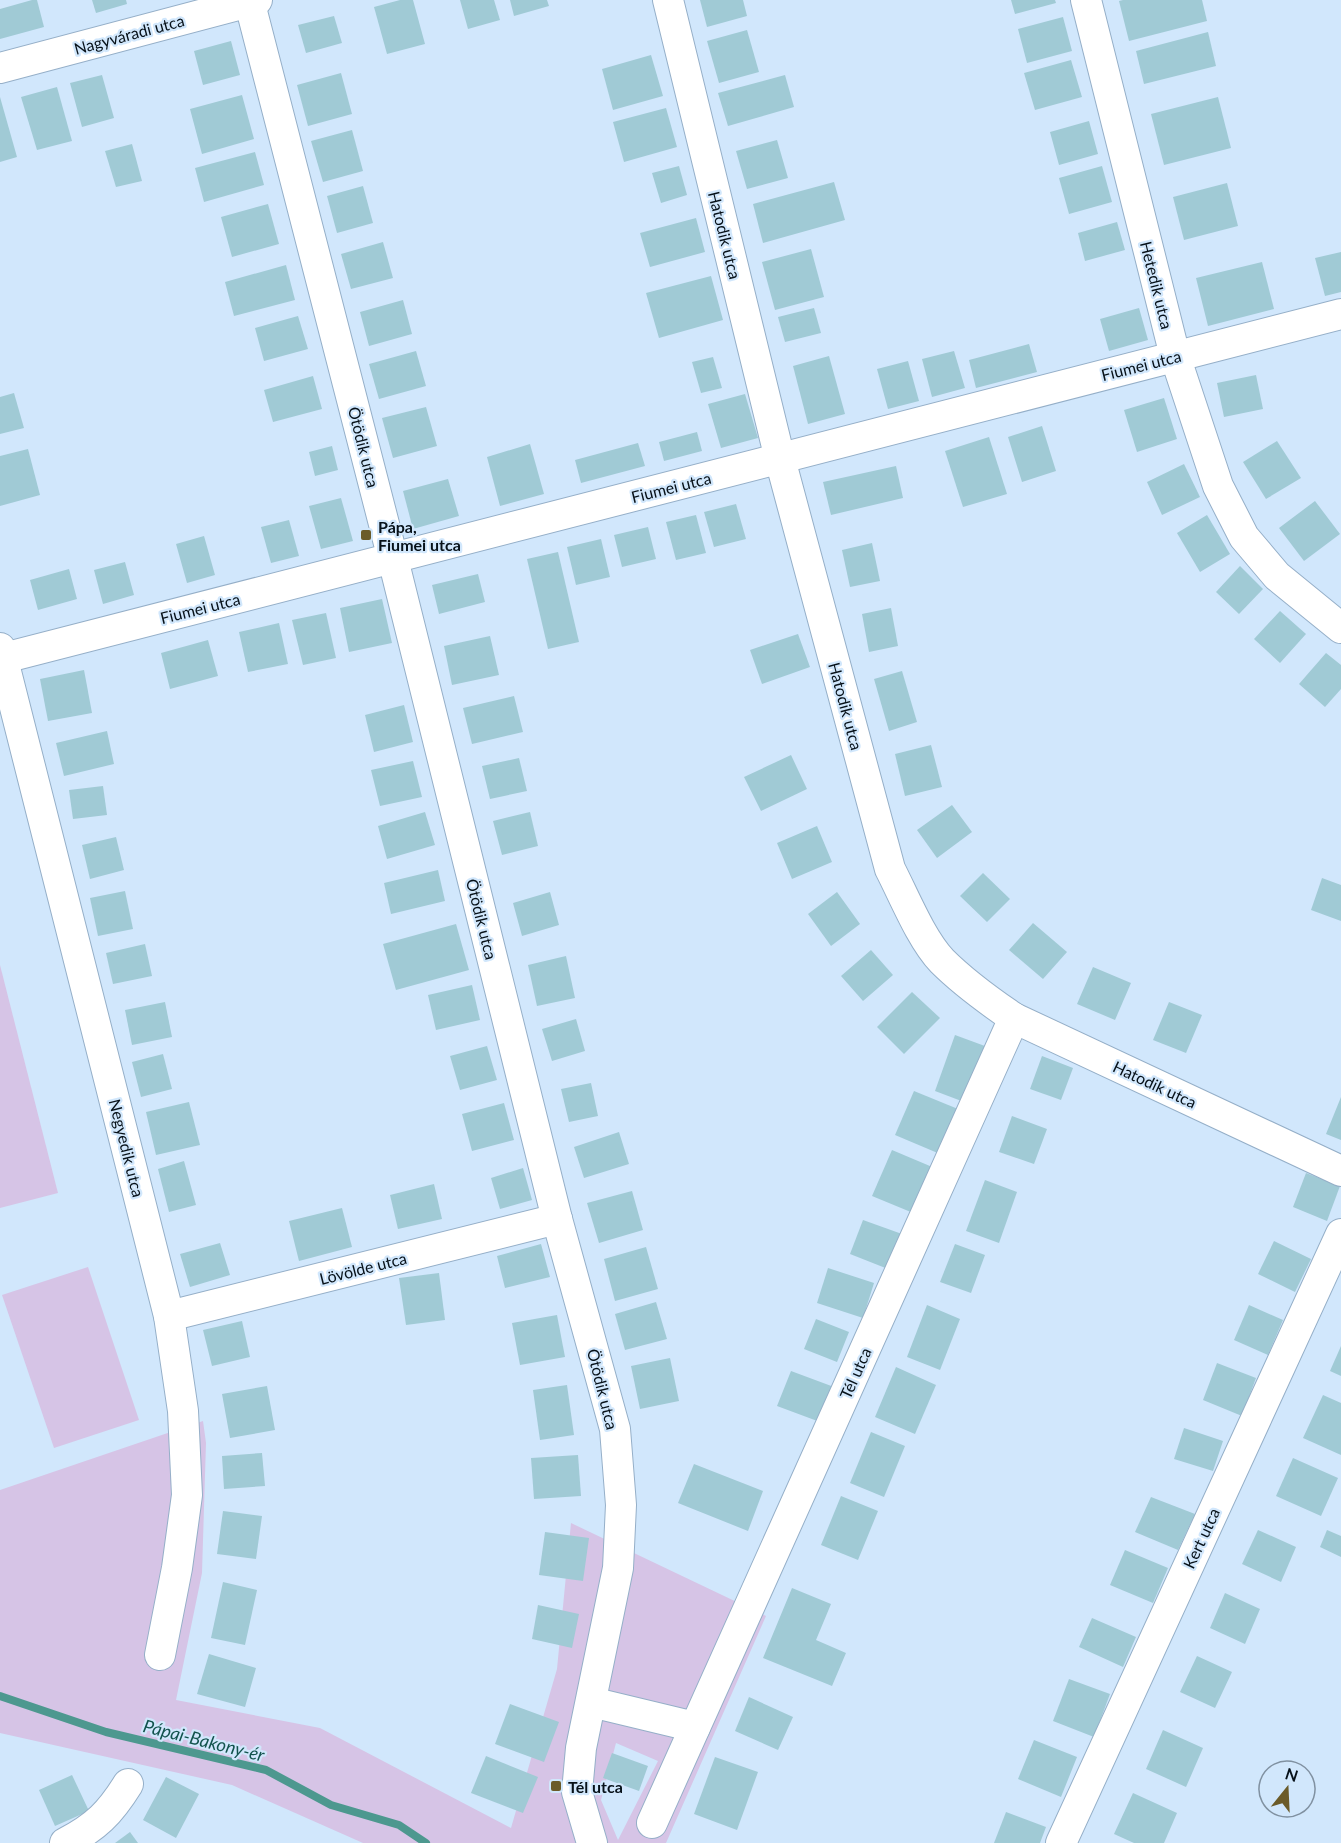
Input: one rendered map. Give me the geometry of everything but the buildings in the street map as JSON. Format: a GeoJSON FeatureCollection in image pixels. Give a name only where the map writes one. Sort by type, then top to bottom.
{"type":"FeatureCollection","features":[{"type":"Feature","properties":{"kind":"street","name":"Hatodik utca"},"geometry":{"type":"LineString","coordinates":[[668,0],[780,459],[890,868],[920,927],[941,959],[972,988],[1014,1018],[1341,1171]]}},
{"type":"Feature","properties":{"kind":"street","name":"Hetedik utca"},"geometry":{"type":"LineString","coordinates":[[1086,0],[1175,357],[1218,486],[1244,537],[1277,576],[1341,628]]}},
{"type":"Feature","properties":{"kind":"street","name":"Nagyváradi utca"},"geometry":{"type":"LineString","coordinates":[[0,68],[252,1]]}},
{"type":"Feature","properties":{"kind":"street","name":"Ötödik utca"},"geometry":{"type":"LineString","coordinates":[[252,1],[557,1219],[615,1429],[621,1505],[618,1568],[581,1748],[577,1792],[592,1843]]}},
{"type":"Feature","properties":{"kind":"street","name":"Fiumei utca"},"geometry":{"type":"LineString","coordinates":[[1,656],[393,559],[1341,314]]}},
{"type":"Feature","properties":{"kind":"street","name":"Negyedik utca"},"geometry":{"type":"LineString","coordinates":[[1,656],[169,1316],[183,1411],[187,1495],[177,1568],[160,1655]]}},
{"type":"Feature","properties":{"kind":"street","name":"Tél utca"},"geometry":{"type":"LineString","coordinates":[[652,1822],[1014,1018]]}},
{"type":"Feature","properties":{"kind":"street","name":"Lövölde utca"},"geometry":{"type":"LineString","coordinates":[[169,1316],[557,1219]]}},
{"type":"Feature","properties":{"kind":"street","name":"Kert utca"},"geometry":{"type":"LineString","coordinates":[[1061,1843],[1341,1234]]}},
{"type":"Feature","properties":{"kind":"street"},"geometry":{"type":"LineString","coordinates":[[591,1702],[696,1727]]}},
{"type":"Feature","properties":{"kind":"street"},"geometry":{"type":"LineString","coordinates":[[65,1843],[87,1832],[113,1807],[128,1784]]}},
{"type":"Feature","properties":{"kind":"shaded area"},"geometry":{"type":"Polygon","coordinates":[[[0,965],[58,1193],[0,1208],[0,965]]]}},
{"type":"Feature","properties":{"kind":"shaded area"},"geometry":{"type":"Polygon","coordinates":[[[88,1267],[139,1420],[54,1448],[2,1295],[88,1267]]]}},
{"type":"Feature","properties":{"kind":"shaded area"},"geometry":{"type":"Polygon","coordinates":[[[203,1421],[206,1443],[202,1573],[176,1700],[320,1728],[511,1828],[557,1669],[571,1523],[766,1616],[666,1843],[363,1843],[232,1785],[0,1733],[0,1490],[203,1421]],[[616,1743],[601,1800],[618,1840],[658,1761],[616,1743]]]}},
{"type":"Feature","properties":{"kind":"waterway","name":"Pápai-Bakony-ér"},"geometry":{"type":"LineString","coordinates":[[0,1696],[106,1732],[266,1770],[331,1805],[399,1825],[426,1843]]}},
{"type":"Feature","properties":{"kind":"place","name":"Pápa, Fiumei utca"},"geometry":{"type":"Point","coordinates":[366,535]}},
{"type":"Feature","properties":{"kind":"place","name":"Tél utca"},"geometry":{"type":"Point","coordinates":[556,1786]}}]}
